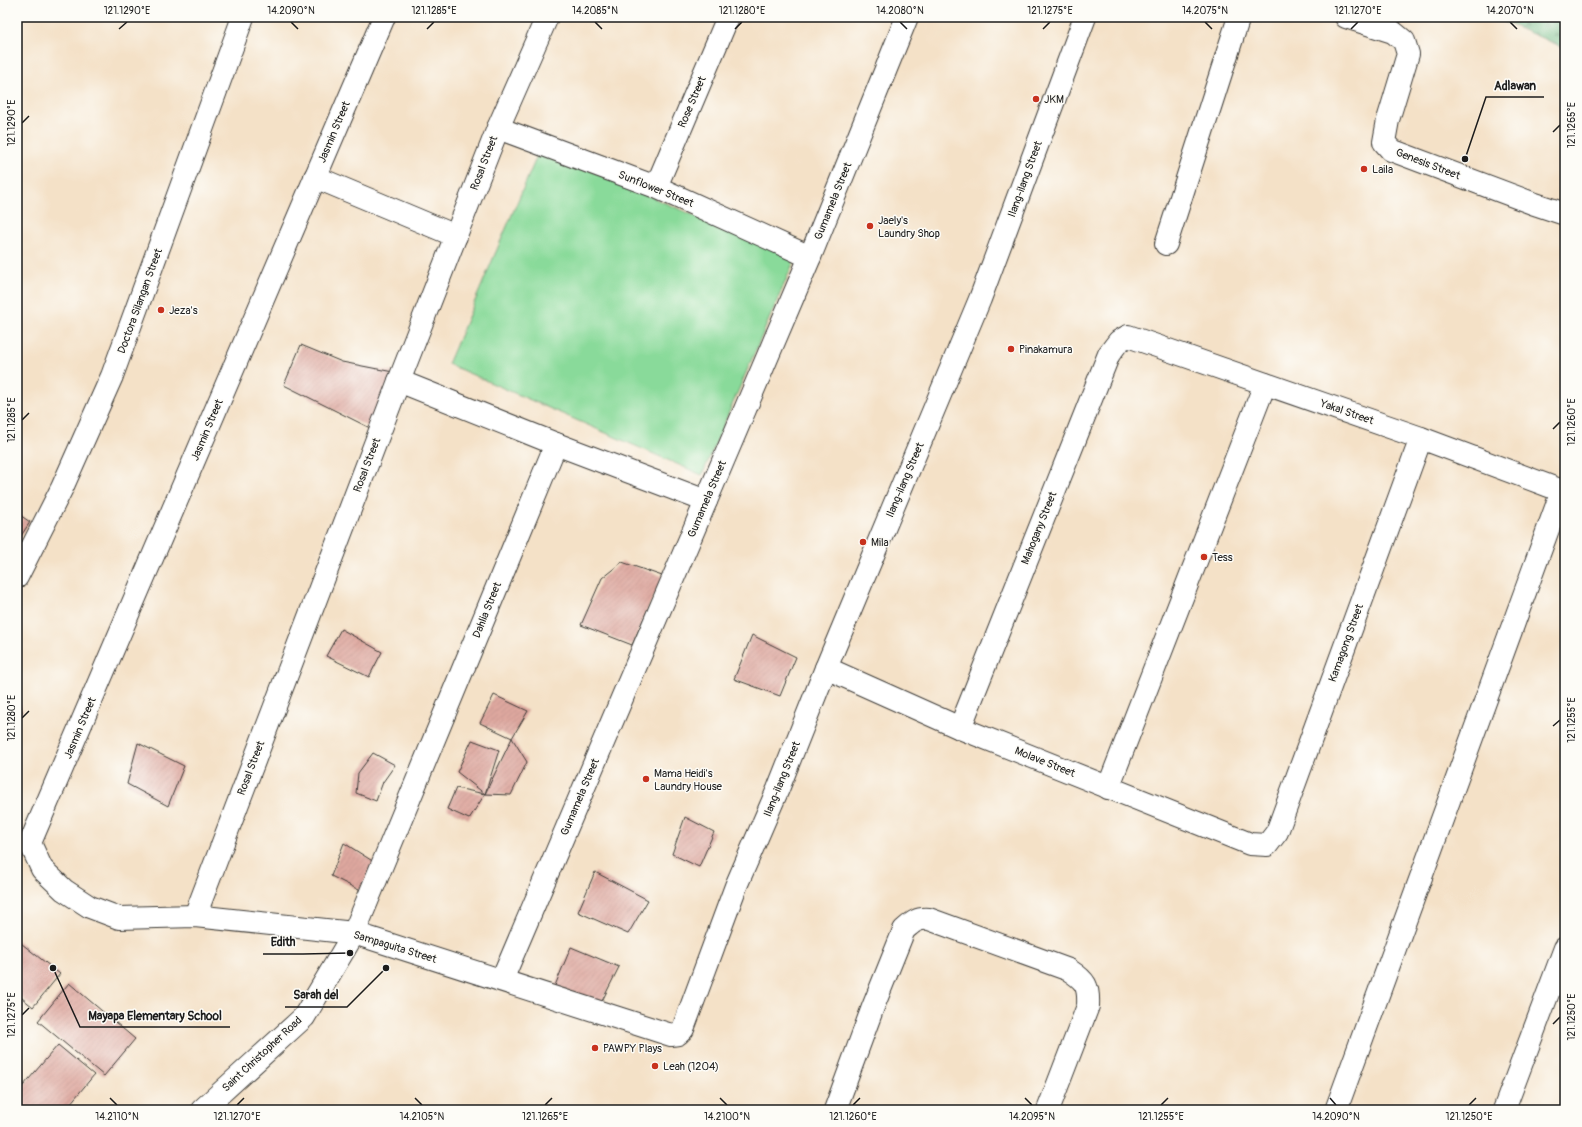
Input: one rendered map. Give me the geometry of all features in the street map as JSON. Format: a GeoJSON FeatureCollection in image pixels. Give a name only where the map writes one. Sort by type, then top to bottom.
{"type":"FeatureCollection","features":[{"type":"Feature","properties":{"kind":"street","name":"Doctora Silangan Street"},"geometry":{"type":"LineString","coordinates":[[17,577],[83,445],[112,376],[243,17]]}},
{"type":"Feature","properties":{"kind":"street","name":"Jasmin Street"},"geometry":{"type":"LineString","coordinates":[[30,844],[384,17]]}},
{"type":"Feature","properties":{"kind":"street","name":"Rosal Street"},"geometry":{"type":"LineString","coordinates":[[195,916],[399,381],[498,128],[547,17]]}},
{"type":"Feature","properties":{"kind":"street","name":"Rose Street"},"geometry":{"type":"LineString","coordinates":[[656,187],[728,17]]}},
{"type":"Feature","properties":{"kind":"street","name":"Gumamela Street"},"geometry":{"type":"LineString","coordinates":[[502,980],[810,257],[907,17]]}},
{"type":"Feature","properties":{"kind":"street","name":"Ilang-ilang Street"},"geometry":{"type":"LineString","coordinates":[[683,1029],[736,886],[778,789],[826,668],[980,299],[1085,17]]}},
{"type":"Feature","properties":{"kind":"street"},"geometry":{"type":"LineString","coordinates":[[1166,244],[1239,17]]}},
{"type":"Feature","properties":{"kind":"street","name":"Genesis Street"},"geometry":{"type":"LineString","coordinates":[[1346,17],[1393,32],[1404,41],[1408,54],[1388,120],[1384,142],[1391,150],[1565,214]]}},
{"type":"Feature","properties":{"kind":"street","name":"Sunflower Street"},"geometry":{"type":"LineString","coordinates":[[498,128],[656,187],[810,257]]}},
{"type":"Feature","properties":{"kind":"street"},"geometry":{"type":"LineString","coordinates":[[315,177],[456,236]]}},
{"type":"Feature","properties":{"kind":"street","name":"Yakal Street"},"geometry":{"type":"LineString","coordinates":[[1128,336],[1421,438],[1563,491]]}},
{"type":"Feature","properties":{"kind":"street","name":"Mahogany Street"},"geometry":{"type":"LineString","coordinates":[[960,728],[1108,354],[1119,341],[1128,336]]}},
{"type":"Feature","properties":{"kind":"street"},"geometry":{"type":"LineString","coordinates":[[399,381],[556,444],[706,501]]}},
{"type":"Feature","properties":{"kind":"street"},"geometry":{"type":"LineString","coordinates":[[1108,788],[1265,384]]}},
{"type":"Feature","properties":{"kind":"street","name":"Kamagong Street"},"geometry":{"type":"LineString","coordinates":[[1267,845],[1277,832],[1421,438]]}},
{"type":"Feature","properties":{"kind":"street","name":"Dahlia Street"},"geometry":{"type":"LineString","coordinates":[[354,933],[556,444]]}},
{"type":"Feature","properties":{"kind":"street"},"geometry":{"type":"LineString","coordinates":[[1336,1110],[1563,491]]}},
{"type":"Feature","properties":{"kind":"street","name":"Molave Street"},"geometry":{"type":"LineString","coordinates":[[826,668],[960,728],[1108,788],[1250,844],[1267,845]]}},
{"type":"Feature","properties":{"kind":"street","name":"Sampaguita Street"},"geometry":{"type":"LineString","coordinates":[[30,844],[42,869],[64,890],[90,908],[119,918],[195,916],[354,933],[639,1024],[662,1033],[670,1035],[678,1034],[683,1029]]}},
{"type":"Feature","properties":{"kind":"street"},"geometry":{"type":"LineString","coordinates":[[835,1110],[873,1007],[904,930],[912,922],[920,918],[929,919],[1069,970],[1085,982],[1089,992],[1088,1006],[1048,1110]]}},
{"type":"Feature","properties":{"kind":"street","name":"Saint Christopher Road"},"geometry":{"type":"LineString","coordinates":[[202,1110],[304,1017],[354,933]]}},
{"type":"Feature","properties":{"kind":"street"},"geometry":{"type":"LineString","coordinates":[[1504,1110],[1565,948]]}},
{"type":"Feature","properties":{"kind":"green space"},"geometry":{"type":"Polygon","coordinates":[[[1493,17],[1565,17],[1565,48],[1493,17]]]}},
{"type":"Feature","properties":{"kind":"green space"},"geometry":{"type":"Polygon","coordinates":[[[540,149],[795,259],[702,475],[448,364],[540,149]]]}},
{"type":"Feature","properties":{"kind":"building"},"geometry":{"type":"Polygon","coordinates":[[[301,345],[342,362],[393,372],[372,429],[284,385],[301,345]]]}},
{"type":"Feature","properties":{"kind":"building"},"geometry":{"type":"Polygon","coordinates":[[[17,513],[30,522],[17,542],[17,513]]]}},
{"type":"Feature","properties":{"kind":"building"},"geometry":{"type":"Polygon","coordinates":[[[622,562],[665,577],[650,604],[632,645],[581,625],[602,578],[622,562]]]}},
{"type":"Feature","properties":{"kind":"building"},"geometry":{"type":"Polygon","coordinates":[[[341,629],[382,652],[369,677],[326,656],[341,629]]]}},
{"type":"Feature","properties":{"kind":"building"},"geometry":{"type":"Polygon","coordinates":[[[752,635],[796,657],[780,696],[734,679],[752,635]]]}},
{"type":"Feature","properties":{"kind":"building"},"geometry":{"type":"Polygon","coordinates":[[[494,695],[528,711],[512,738],[480,723],[494,695]]]}},
{"type":"Feature","properties":{"kind":"building"},"geometry":{"type":"Polygon","coordinates":[[[17,699],[20,701],[22,712],[17,721],[17,699]]]}},
{"type":"Feature","properties":{"kind":"building"},"geometry":{"type":"Polygon","coordinates":[[[512,738],[527,762],[511,795],[485,794],[512,738]]]}},
{"type":"Feature","properties":{"kind":"building"},"geometry":{"type":"Polygon","coordinates":[[[472,740],[499,750],[485,794],[457,772],[472,740]]]}},
{"type":"Feature","properties":{"kind":"building"},"geometry":{"type":"Polygon","coordinates":[[[138,743],[184,766],[168,806],[127,784],[138,743]]]}},
{"type":"Feature","properties":{"kind":"building"},"geometry":{"type":"Polygon","coordinates":[[[373,753],[395,765],[383,782],[376,801],[356,793],[358,773],[373,753]]]}},
{"type":"Feature","properties":{"kind":"building"},"geometry":{"type":"Polygon","coordinates":[[[456,788],[485,794],[469,819],[447,809],[456,788]]]}},
{"type":"Feature","properties":{"kind":"building"},"geometry":{"type":"Polygon","coordinates":[[[685,817],[714,832],[699,867],[672,854],[685,817]]]}},
{"type":"Feature","properties":{"kind":"building"},"geometry":{"type":"Polygon","coordinates":[[[344,843],[374,862],[361,891],[331,876],[344,843]]]}},
{"type":"Feature","properties":{"kind":"building"},"geometry":{"type":"Polygon","coordinates":[[[595,872],[648,900],[628,934],[578,912],[595,872]]]}},
{"type":"Feature","properties":{"kind":"building"},"geometry":{"type":"Polygon","coordinates":[[[17,940],[60,974],[33,1007],[17,994],[17,940]]]}},
{"type":"Feature","properties":{"kind":"building"},"geometry":{"type":"Polygon","coordinates":[[[571,947],[619,967],[601,1003],[554,988],[571,947]]]}},
{"type":"Feature","properties":{"kind":"building"},"geometry":{"type":"Polygon","coordinates":[[[69,983],[135,1039],[104,1076],[38,1021],[69,983]]]}},
{"type":"Feature","properties":{"kind":"building"},"geometry":{"type":"Polygon","coordinates":[[[58,1045],[94,1075],[65,1110],[17,1110],[17,1093],[58,1045]]]}},
{"type":"Feature","properties":{"kind":"place","name":"JKM"},"geometry":{"type":"Point","coordinates":[1036,99]}},
{"type":"Feature","properties":{"kind":"place","name":"Adlawan"},"geometry":{"type":"Point","coordinates":[1465,159]}},
{"type":"Feature","properties":{"kind":"place","name":"Laila"},"geometry":{"type":"Point","coordinates":[1364,169]}},
{"type":"Feature","properties":{"kind":"place","name":"Jaely's Laundry Shop"},"geometry":{"type":"Point","coordinates":[870,226]}},
{"type":"Feature","properties":{"kind":"place","name":"Jeza's"},"geometry":{"type":"Point","coordinates":[161,310]}},
{"type":"Feature","properties":{"kind":"place","name":"Pinakamura"},"geometry":{"type":"Point","coordinates":[1011,349]}},
{"type":"Feature","properties":{"kind":"place","name":"Mila"},"geometry":{"type":"Point","coordinates":[863,542]}},
{"type":"Feature","properties":{"kind":"place","name":"Tess"},"geometry":{"type":"Point","coordinates":[1204,557]}},
{"type":"Feature","properties":{"kind":"place","name":"Mama Heidi's Laundry House"},"geometry":{"type":"Point","coordinates":[646,779]}},
{"type":"Feature","properties":{"kind":"place","name":"Edith"},"geometry":{"type":"Point","coordinates":[350,953]}},
{"type":"Feature","properties":{"kind":"place","name":"Mayapa Elementary School"},"geometry":{"type":"Point","coordinates":[53,968]}},
{"type":"Feature","properties":{"kind":"place","name":"Sarah del"},"geometry":{"type":"Point","coordinates":[386,968]}},
{"type":"Feature","properties":{"kind":"place","name":"PAWPY Plays"},"geometry":{"type":"Point","coordinates":[595,1048]}},
{"type":"Feature","properties":{"kind":"place","name":"Leah (1204)"},"geometry":{"type":"Point","coordinates":[655,1066]}}]}
